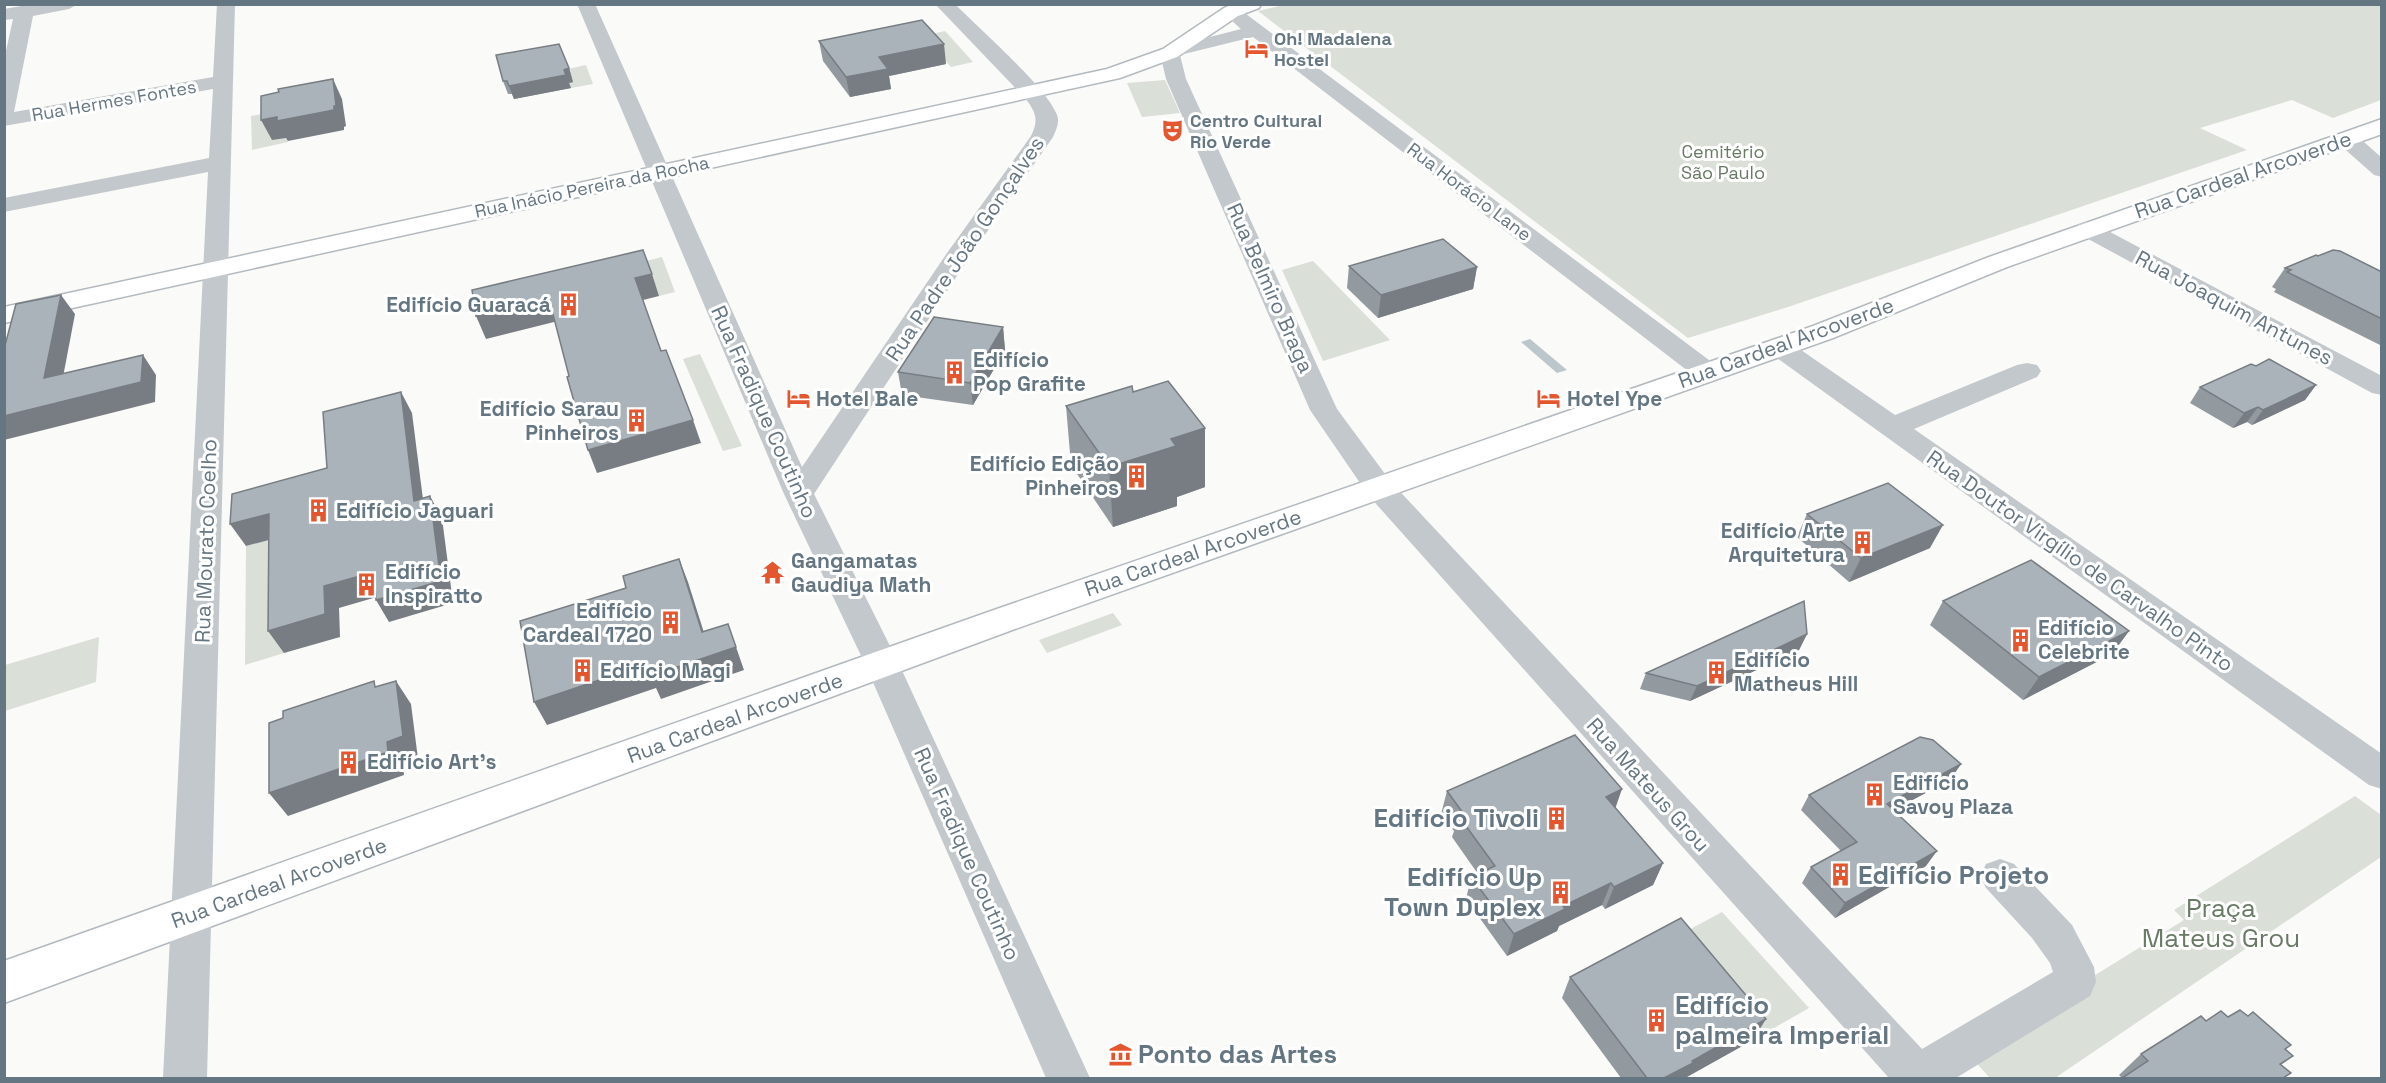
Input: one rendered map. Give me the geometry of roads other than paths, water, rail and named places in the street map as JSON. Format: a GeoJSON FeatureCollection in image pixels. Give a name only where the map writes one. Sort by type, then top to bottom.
{"type":"FeatureCollection","features":[{"type":"Feature","properties":{"kind":"main road","name":"Rua Inácio Pereira da Rocha"},"geometry":{"type":"LineString","coordinates":[[4,315],[1133,68],[1173,52],[1242,8]]}},
{"type":"Feature","properties":{"kind":"main road","name":"Rua Cardeal Arcoverde"},"geometry":{"type":"LineString","coordinates":[[4,982],[882,664],[1824,332],[2087,229],[2382,126]]}},
{"type":"Feature","properties":{"kind":"street"},"geometry":{"type":"LineString","coordinates":[[4,111],[14,13],[69,4]]}},
{"type":"Feature","properties":{"kind":"street","name":"Rua Mourato Coelho"},"geometry":{"type":"LineString","coordinates":[[185,1078],[226,4]]}},
{"type":"Feature","properties":{"kind":"street","name":"Rua Fradique Coutinho"},"geometry":{"type":"LineString","coordinates":[[586,4],[799,494],[882,664],[1068,1078]]}},
{"type":"Feature","properties":{"kind":"street","name":"Rua Padre João Gonçalves"},"geometry":{"type":"LineString","coordinates":[[799,494],[956,258],[1042,137],[1048,124],[1047,114],[1032,91],[1016,79],[944,4]]}},
{"type":"Feature","properties":{"kind":"street","name":"Rua Horácio Lane"},"geometry":{"type":"LineString","coordinates":[[1242,8],[1256,31],[1707,372]]}},
{"type":"Feature","properties":{"kind":"street","name":"Rua Inácio Pereira da Rocha"},"geometry":{"type":"LineString","coordinates":[[1173,52],[1256,31]]}},
{"type":"Feature","properties":{"kind":"street","name":"Rua Belmiro Braga"},"geometry":{"type":"LineString","coordinates":[[1173,52],[1176,79],[1324,410],[1380,489]]}},
{"type":"Feature","properties":{"kind":"street"},"geometry":{"type":"LineString","coordinates":[[1133,68],[1158,72],[1176,79]]}},
{"type":"Feature","properties":{"kind":"street","name":"Rua Hermes Fontes"},"geometry":{"type":"LineString","coordinates":[[4,120],[223,81]]}},
{"type":"Feature","properties":{"kind":"street"},"geometry":{"type":"LineString","coordinates":[[2347,139],[2382,170]]}},
{"type":"Feature","properties":{"kind":"street"},"geometry":{"type":"LineString","coordinates":[[4,205],[220,163]]}},
{"type":"Feature","properties":{"kind":"street","name":"Rua Joaquim Antunes"},"geometry":{"type":"LineString","coordinates":[[2087,229],[2382,387]]}},
{"type":"Feature","properties":{"kind":"street","name":"Rua Doutor Virgílio de Carvalho Pinto"},"geometry":{"type":"LineString","coordinates":[[1779,347],[2382,774]]}},
{"type":"Feature","properties":{"kind":"street"},"geometry":{"type":"LineString","coordinates":[[1892,427],[2027,371]]}},
{"type":"Feature","properties":{"kind":"street","name":"Rua Mateus Grou"},"geometry":{"type":"LineString","coordinates":[[1380,489],[1918,1078]]}},
{"type":"Feature","properties":{"kind":"street"},"geometry":{"type":"LineString","coordinates":[[1918,1078],[2074,982],[2075,969],[2071,957],[2054,934],[2000,876]]}},
{"type":"Feature","properties":{"kind":"place","name":"Oh! Madalena Hostel"},"geometry":{"type":"Point","coordinates":[1256,49]}},
{"type":"Feature","properties":{"kind":"place","name":"Centro Cultural Rio Verde"},"geometry":{"type":"Point","coordinates":[1172,131]}},
{"type":"Feature","properties":{"kind":"place","name":"Edifício Guaracá"},"geometry":{"type":"Point","coordinates":[569,305]}},
{"type":"Feature","properties":{"kind":"place","name":"Edifício Pop Grafite"},"geometry":{"type":"Point","coordinates":[955,372]}},
{"type":"Feature","properties":{"kind":"place","name":"Hotel Bale"},"geometry":{"type":"Point","coordinates":[798,399]}},
{"type":"Feature","properties":{"kind":"place","name":"Hotel Ype"},"geometry":{"type":"Point","coordinates":[1549,399]}},
{"type":"Feature","properties":{"kind":"place","name":"Edifício Sarau Pinheiros"},"geometry":{"type":"Point","coordinates":[637,421]}},
{"type":"Feature","properties":{"kind":"place","name":"Edifício Edição Pinheiros"},"geometry":{"type":"Point","coordinates":[1137,476]}},
{"type":"Feature","properties":{"kind":"place","name":"Edifício Jaguari"},"geometry":{"type":"Point","coordinates":[318,511]}},
{"type":"Feature","properties":{"kind":"place","name":"Edifício Arte Arquitetura"},"geometry":{"type":"Point","coordinates":[1863,543]}},
{"type":"Feature","properties":{"kind":"place","name":"Gangamatas Gaudiya Math"},"geometry":{"type":"Point","coordinates":[773,573]}},
{"type":"Feature","properties":{"kind":"place","name":"Edifício Inspiratto"},"geometry":{"type":"Point","coordinates":[367,584]}},
{"type":"Feature","properties":{"kind":"place","name":"Edifício Cardeal 1720"},"geometry":{"type":"Point","coordinates":[670,623]}},
{"type":"Feature","properties":{"kind":"place","name":"Edifício Celebrite"},"geometry":{"type":"Point","coordinates":[2020,640]}},
{"type":"Feature","properties":{"kind":"place","name":"Edifício Magi"},"geometry":{"type":"Point","coordinates":[582,671]}},
{"type":"Feature","properties":{"kind":"place","name":"Edifício Matheus Hill"},"geometry":{"type":"Point","coordinates":[1716,672]}},
{"type":"Feature","properties":{"kind":"place","name":"Edifício Art's"},"geometry":{"type":"Point","coordinates":[349,762]}},
{"type":"Feature","properties":{"kind":"place","name":"Edifício Savoy Plaza"},"geometry":{"type":"Point","coordinates":[1875,795]}},
{"type":"Feature","properties":{"kind":"place","name":"Edifício Tivoli"},"geometry":{"type":"Point","coordinates":[1557,818]}},
{"type":"Feature","properties":{"kind":"place","name":"Edifício Projeto"},"geometry":{"type":"Point","coordinates":[1840,875]}},
{"type":"Feature","properties":{"kind":"place","name":"Edifício Up Town Duplex"},"geometry":{"type":"Point","coordinates":[1560,892]}},
{"type":"Feature","properties":{"kind":"place","name":"Edifício palmeira Imperial"},"geometry":{"type":"Point","coordinates":[1657,1020]}},
{"type":"Feature","properties":{"kind":"place","name":"Ponto das Artes"},"geometry":{"type":"Point","coordinates":[1120,1054]}},
{"type":"Feature","properties":{"kind":"park label","name":"Cemitério São Paulo"},"geometry":{"type":"Point","coordinates":[1723,162]}},
{"type":"Feature","properties":{"kind":"park label","name":"Praça Mateus Grou"},"geometry":{"type":"Point","coordinates":[2221,923]}}]}
